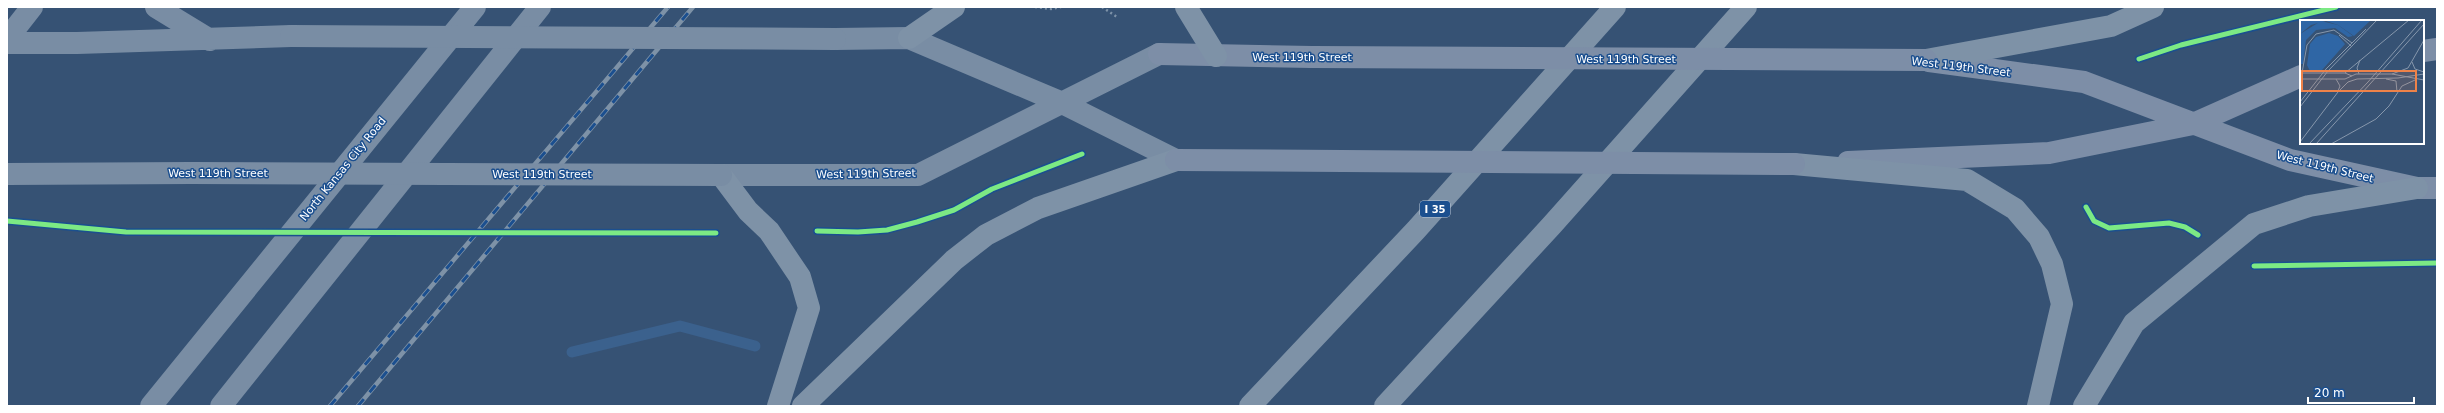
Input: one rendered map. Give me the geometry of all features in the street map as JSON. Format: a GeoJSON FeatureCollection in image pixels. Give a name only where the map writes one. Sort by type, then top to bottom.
{"type":"FeatureCollection","features":[{"type":"Feature","properties":{"kind":"highway"},"geometry":{"type":"LineString","coordinates":[[909,38],[954,7]]}},
{"type":"Feature","properties":{"kind":"highway"},"geometry":{"type":"LineString","coordinates":[[1186,7],[1216,56]]}},
{"type":"Feature","properties":{"kind":"highway","name":"I 35"},"geometry":{"type":"LineString","coordinates":[[1250,406],[1416,230],[1615,7]]}},
{"type":"Feature","properties":{"kind":"highway"},"geometry":{"type":"LineString","coordinates":[[1385,406],[1552,225],[1746,7]]}},
{"type":"Feature","properties":{"kind":"highway"},"geometry":{"type":"LineString","coordinates":[[1926,60],[2111,26],[2154,7]]}},
{"type":"Feature","properties":{"kind":"highway"},"geometry":{"type":"LineString","coordinates":[[803,406],[954,260],[986,235],[1038,208],[1176,160]]}},
{"type":"Feature","properties":{"kind":"highway"},"geometry":{"type":"LineString","coordinates":[[1794,164],[1967,180],[2015,209],[2039,237],[2052,264],[2062,304],[2038,406]]}},
{"type":"Feature","properties":{"kind":"highway"},"geometry":{"type":"LineString","coordinates":[[721,174],[748,211],[769,231],[800,277],[810,308],[778,406]]}},
{"type":"Feature","properties":{"kind":"highway"},"geometry":{"type":"LineString","coordinates":[[2084,406],[2134,324],[2254,224],[2309,206],[2427,188]]}},
{"type":"Feature","properties":{"kind":"main road"},"geometry":{"type":"LineString","coordinates":[[7,39],[32,7]]}},
{"type":"Feature","properties":{"kind":"main road"},"geometry":{"type":"LineString","coordinates":[[156,7],[210,40]]}},
{"type":"Feature","properties":{"kind":"main road","name":"North Kansas City Road"},"geometry":{"type":"LineString","coordinates":[[151,406],[475,7]]}},
{"type":"Feature","properties":{"kind":"main road"},"geometry":{"type":"LineString","coordinates":[[221,406],[540,7]]}},
{"type":"Feature","properties":{"kind":"main road"},"geometry":{"type":"LineString","coordinates":[[7,43],[210,40],[291,36],[835,39],[909,38],[1060,102],[1176,160],[1794,164],[2049,153],[2193,124],[2300,76]]}},
{"type":"Feature","properties":{"kind":"main road"},"geometry":{"type":"LineString","coordinates":[[2424,51],[2437,49]]}},
{"type":"Feature","properties":{"kind":"main road","name":"West 119th Street"},"geometry":{"type":"LineString","coordinates":[[7,174],[191,173],[918,175],[1060,102],[1159,54],[1216,56],[1926,60],[2084,82],[2290,160],[2427,188]]}},
{"type":"Feature","properties":{"kind":"path"},"geometry":{"type":"LineString","coordinates":[[1035,7],[1050,9],[1061,7]]}},
{"type":"Feature","properties":{"kind":"path"},"geometry":{"type":"LineString","coordinates":[[1102,7],[1117,17]]}},
{"type":"Feature","properties":{"kind":"path"},"geometry":{"type":"LineString","coordinates":[[2138,59],[2180,44],[2336,7]]}},
{"type":"Feature","properties":{"kind":"path"},"geometry":{"type":"LineString","coordinates":[[817,231],[880,231],[917,222],[954,210],[992,189],[1082,154]]}},
{"type":"Feature","properties":{"kind":"path"},"geometry":{"type":"LineString","coordinates":[[2086,207],[2094,221],[2109,228],[2168,223],[2185,227],[2198,235]]}},
{"type":"Feature","properties":{"kind":"waterway"},"geometry":{"type":"LineString","coordinates":[[572,352],[680,326],[755,346]]}},
{"type":"Feature","properties":{"kind":"railway"},"geometry":{"type":"LineString","coordinates":[[330,406],[668,7]]}},
{"type":"Feature","properties":{"kind":"railway"},"geometry":{"type":"LineString","coordinates":[[358,406],[693,7]]}},
{"type":"Feature","properties":{"kind":"cycle path"},"geometry":{"type":"LineString","coordinates":[[2139,59],[2181,45],[2336,7]]}},
{"type":"Feature","properties":{"kind":"cycle path"},"geometry":{"type":"LineString","coordinates":[[817,231],[858,232],[887,230],[917,222],[954,210],[992,189],[1082,154]]}},
{"type":"Feature","properties":{"kind":"cycle path"},"geometry":{"type":"LineString","coordinates":[[2086,207],[2094,221],[2109,228],[2169,223],[2185,227],[2198,235]]}},
{"type":"Feature","properties":{"kind":"cycle path"},"geometry":{"type":"LineString","coordinates":[[7,221],[126,232],[716,233]]}},
{"type":"Feature","properties":{"kind":"cycle path"},"geometry":{"type":"LineString","coordinates":[[2254,266],[2437,263]]}}]}
